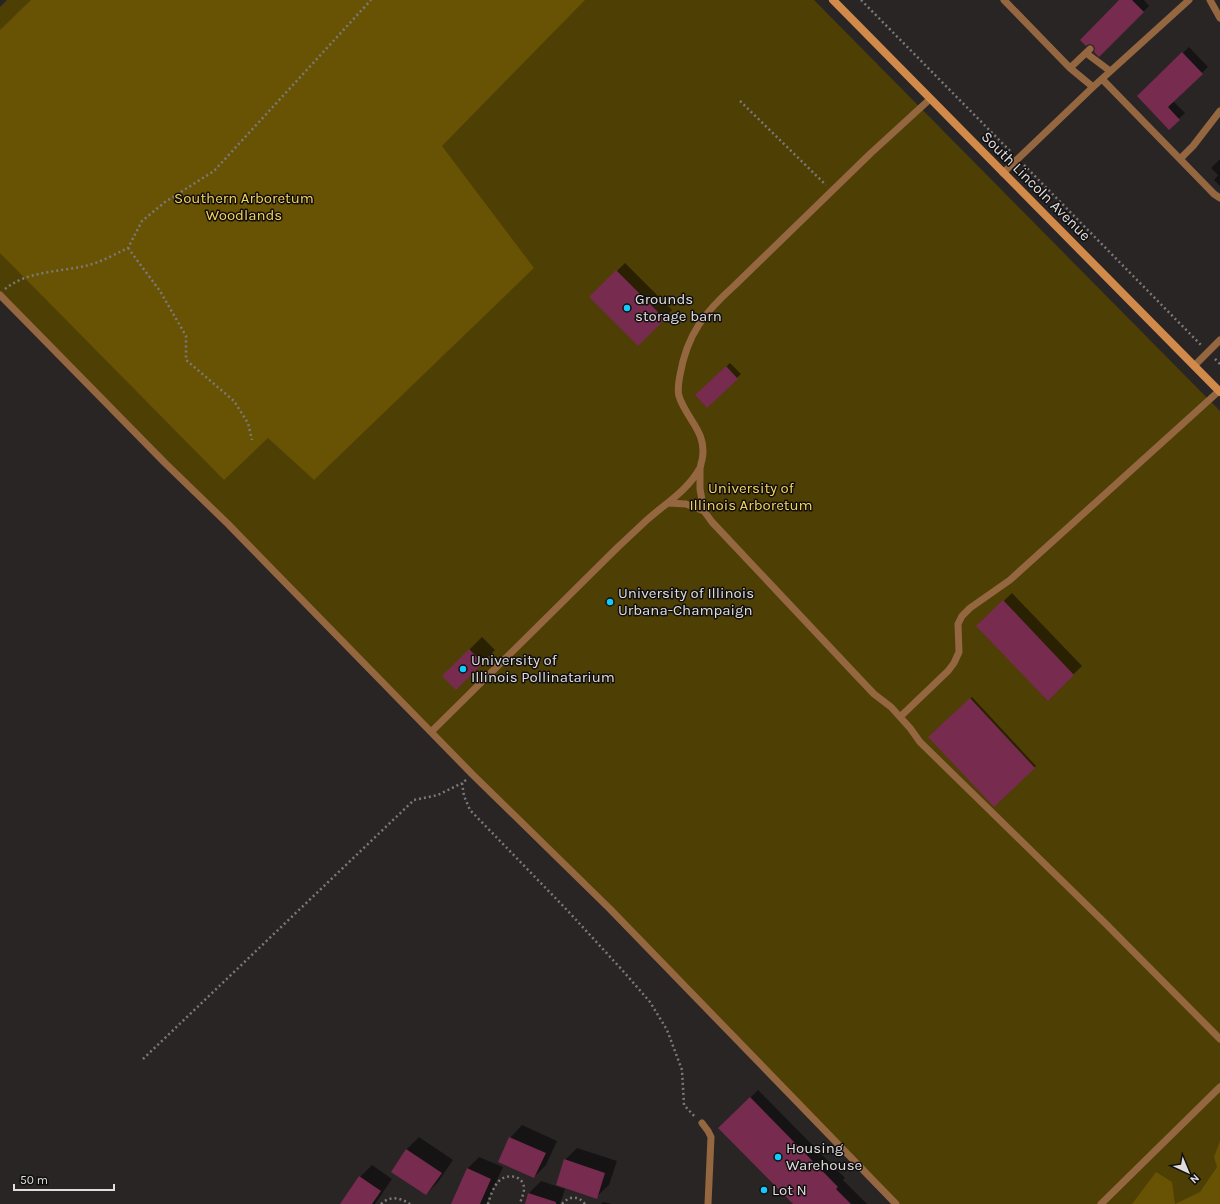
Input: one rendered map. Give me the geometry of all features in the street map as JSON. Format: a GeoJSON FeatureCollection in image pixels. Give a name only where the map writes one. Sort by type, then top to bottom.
{"type":"FeatureCollection","features":[{"type":"Feature","properties":{"kind":"main road","name":"South Lincoln Avenue"},"geometry":{"type":"LineString","coordinates":[[833,0],[1219,392]]}},
{"type":"Feature","properties":{"kind":"lane"},"geometry":{"type":"LineString","coordinates":[[1004,0],[1070,68],[1093,87]]}},
{"type":"Feature","properties":{"kind":"lane"},"geometry":{"type":"LineString","coordinates":[[1003,173],[1110,71],[1189,0]]}},
{"type":"Feature","properties":{"kind":"lane"},"geometry":{"type":"LineString","coordinates":[[1210,0],[1220,18]]}},
{"type":"Feature","properties":{"kind":"lane"},"geometry":{"type":"LineString","coordinates":[[1070,68],[1088,51],[1110,71]]}},
{"type":"Feature","properties":{"kind":"lane"},"geometry":{"type":"LineString","coordinates":[[1102,79],[1214,194],[1220,198]]}},
{"type":"Feature","properties":{"kind":"lane"},"geometry":{"type":"LineString","coordinates":[[930,99],[714,305],[698,325],[689,343],[681,368],[678,387],[679,395],[702,439],[703,454],[700,468],[700,489],[704,511],[712,522],[874,694],[891,706],[920,742],[1104,922],[1220,1039]]}},
{"type":"Feature","properties":{"kind":"lane"},"geometry":{"type":"LineString","coordinates":[[1180,159],[1193,146],[1220,111]]}},
{"type":"Feature","properties":{"kind":"lane"},"geometry":{"type":"LineString","coordinates":[[0,294],[165,463],[234,530],[472,774],[610,909],[896,1204]]}},
{"type":"Feature","properties":{"kind":"lane"},"geometry":{"type":"LineString","coordinates":[[1194,366],[1220,340]]}},
{"type":"Feature","properties":{"kind":"lane"},"geometry":{"type":"LineString","coordinates":[[900,716],[948,671],[954,663],[959,652],[958,624],[962,616],[970,608],[1010,580],[1219,392]]}},
{"type":"Feature","properties":{"kind":"lane"},"geometry":{"type":"LineString","coordinates":[[431,732],[648,519],[687,485],[700,468]]}},
{"type":"Feature","properties":{"kind":"lane"},"geometry":{"type":"LineString","coordinates":[[668,503],[686,504],[704,511]]}},
{"type":"Feature","properties":{"kind":"lane"},"geometry":{"type":"LineString","coordinates":[[1101,1204],[1220,1087]]}},
{"type":"Feature","properties":{"kind":"lane"},"geometry":{"type":"LineString","coordinates":[[702,1124],[708,1130],[711,1137],[708,1204]]}},
{"type":"Feature","properties":{"kind":"path"},"geometry":{"type":"LineString","coordinates":[[0,294],[12,283],[49,272],[86,266],[128,248],[142,221],[165,202],[214,172],[371,0]]}},
{"type":"Feature","properties":{"kind":"path"},"geometry":{"type":"LineString","coordinates":[[861,0],[1220,364]]}},
{"type":"Feature","properties":{"kind":"path"},"geometry":{"type":"LineString","coordinates":[[740,101],[832,191]]}},
{"type":"Feature","properties":{"kind":"path"},"geometry":{"type":"LineString","coordinates":[[128,248],[160,291],[186,336],[186,360],[234,401],[248,423],[252,440]]}},
{"type":"Feature","properties":{"kind":"path"},"geometry":{"type":"LineString","coordinates":[[144,1059],[414,800],[438,794],[462,784],[472,774]]}},
{"type":"Feature","properties":{"kind":"path"},"geometry":{"type":"LineString","coordinates":[[462,784],[464,796],[470,810],[567,910],[650,1002],[667,1030],[682,1070],[684,1105],[702,1124]]}},
{"type":"Feature","properties":{"kind":"path"},"geometry":{"type":"LineString","coordinates":[[488,1204],[498,1182],[504,1177],[512,1176],[523,1182],[524,1189],[520,1204]]}},
{"type":"Feature","properties":{"kind":"path"},"geometry":{"type":"LineString","coordinates":[[562,1204],[568,1199],[574,1197],[580,1198],[585,1204]]}},
{"type":"Feature","properties":{"kind":"path"},"geometry":{"type":"LineString","coordinates":[[381,1204],[395,1198],[402,1199],[410,1204]]}},
{"type":"Feature","properties":{"kind":"green space","name":"University of Illinois Arboretum"},"geometry":{"type":"Polygon","coordinates":[[[7,0],[814,0],[1220,411],[1220,1204],[893,1204],[610,909],[0,295],[0,7],[7,0]]]}},
{"type":"Feature","properties":{"kind":"green space","name":"Southern Arboretum Woodlands"},"geometry":{"type":"Polygon","coordinates":[[[31,0],[585,0],[442,146],[534,268],[314,480],[268,438],[224,480],[0,253],[0,30],[31,0]]]}},
{"type":"Feature","properties":{"kind":"green space"},"geometry":{"type":"Polygon","coordinates":[[[1220,1141],[1220,1204],[1175,1204],[1200,1192],[1217,1167],[1214,1157],[1220,1141]]]}},
{"type":"Feature","properties":{"kind":"green space"},"geometry":{"type":"Polygon","coordinates":[[[1156,1172],[1172,1182],[1175,1204],[1132,1204],[1156,1172]]]}},
{"type":"Feature","properties":{"kind":"building"},"geometry":{"type":"Polygon","coordinates":[[[1119,0],[1132,0],[1144,12],[1099,57],[1094,52],[1095,48],[1093,45],[1089,44],[1086,46],[1080,40],[1119,0]]]}},
{"type":"Feature","properties":{"kind":"building"},"geometry":{"type":"Polygon","coordinates":[[[1182,52],[1203,74],[1168,107],[1180,120],[1169,130],[1137,96],[1182,52]]]}},
{"type":"Feature","properties":{"kind":"building","name":"Grounds storage barn"},"geometry":{"type":"Polygon","coordinates":[[[616,270],[665,319],[638,346],[589,297],[616,270]]]}},
{"type":"Feature","properties":{"kind":"building"},"geometry":{"type":"Polygon","coordinates":[[[726,366],[738,379],[707,408],[695,395],[726,366]]]}},
{"type":"Feature","properties":{"kind":"building"},"geometry":{"type":"Polygon","coordinates":[[[1003,600],[1074,675],[1048,701],[976,626],[1003,600]]]}},
{"type":"Feature","properties":{"kind":"building","name":"University of Illinois Pollinatarium"},"geometry":{"type":"Polygon","coordinates":[[[469,649],[483,663],[456,690],[442,676],[469,649]]]}},
{"type":"Feature","properties":{"kind":"building"},"geometry":{"type":"Polygon","coordinates":[[[970,698],[1035,768],[994,807],[928,737],[970,698]]]}},
{"type":"Feature","properties":{"kind":"building","name":"Housing Warehouse"},"geometry":{"type":"Polygon","coordinates":[[[750,1097],[838,1187],[836,1189],[851,1204],[793,1204],[718,1128],[750,1097]]]}},
{"type":"Feature","properties":{"kind":"building"},"geometry":{"type":"Polygon","coordinates":[[[509,1137],[546,1153],[534,1178],[498,1162],[509,1137]]]}},
{"type":"Feature","properties":{"kind":"building"},"geometry":{"type":"Polygon","coordinates":[[[406,1149],[442,1173],[426,1195],[391,1172],[406,1149]]]}},
{"type":"Feature","properties":{"kind":"building"},"geometry":{"type":"Polygon","coordinates":[[[564,1159],[605,1173],[597,1199],[556,1185],[564,1159]]]}},
{"type":"Feature","properties":{"kind":"building"},"geometry":{"type":"Polygon","coordinates":[[[467,1168],[491,1179],[480,1204],[451,1204],[467,1168]]]}},
{"type":"Feature","properties":{"kind":"building"},"geometry":{"type":"Polygon","coordinates":[[[359,1176],[381,1191],[372,1204],[340,1204],[359,1176]]]}},
{"type":"Feature","properties":{"kind":"building"},"geometry":{"type":"Polygon","coordinates":[[[528,1193],[556,1202],[556,1204],[525,1204],[528,1193]]]}},
{"type":"Feature","properties":{"kind":"place","name":"Grounds storage barn"},"geometry":{"type":"Point","coordinates":[627,308]}},
{"type":"Feature","properties":{"kind":"place","name":"University of Illinois Urbana-Champaign"},"geometry":{"type":"Point","coordinates":[610,602]}},
{"type":"Feature","properties":{"kind":"place","name":"University of Illinois Pollinatarium"},"geometry":{"type":"Point","coordinates":[463,669]}},
{"type":"Feature","properties":{"kind":"place","name":"Housing Warehouse"},"geometry":{"type":"Point","coordinates":[778,1157]}},
{"type":"Feature","properties":{"kind":"place","name":"Lot N"},"geometry":{"type":"Point","coordinates":[764,1190]}}]}
